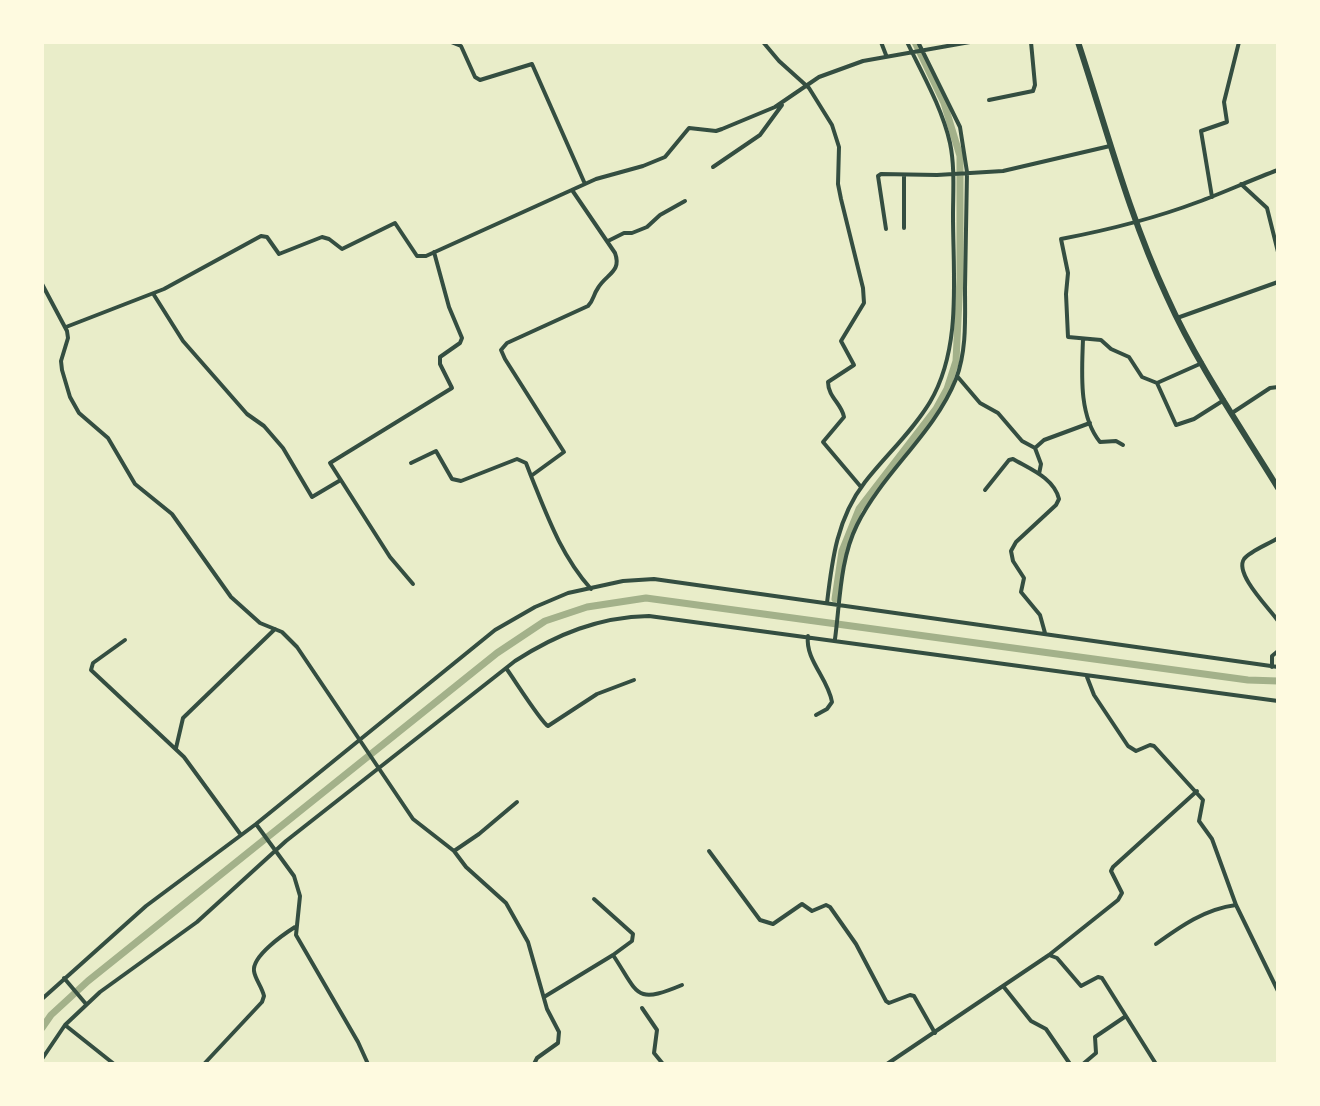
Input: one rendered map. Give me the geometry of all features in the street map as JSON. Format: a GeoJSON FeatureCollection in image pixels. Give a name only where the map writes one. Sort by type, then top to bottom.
{"type":"FeatureCollection","features":[{"type":"Feature","properties":{"kind":"main road"},"geometry":{"type":"LineString","coordinates":[[1078,42],[1153,265],[1202,363],[1278,488]]}},
{"type":"Feature","properties":{"kind":"street"},"geometry":{"type":"LineString","coordinates":[[451,42],[461,46],[475,77],[480,80],[532,64],[585,184]]}},
{"type":"Feature","properties":{"kind":"street"},"geometry":{"type":"LineString","coordinates":[[763,42],[825,111],[839,147],[838,184],[864,303],[841,341],[854,365],[828,382],[831,395],[842,410],[843,420],[823,443],[861,487]]}},
{"type":"Feature","properties":{"kind":"street"},"geometry":{"type":"LineString","coordinates":[[881,42],[886,55]]}},
{"type":"Feature","properties":{"kind":"street"},"geometry":{"type":"LineString","coordinates":[[827,603],[838,535],[861,487],[894,459],[939,410],[957,376],[964,343],[965,172],[960,127],[916,50],[907,42]]}},
{"type":"Feature","properties":{"kind":"street"},"geometry":{"type":"LineString","coordinates":[[835,640],[844,569],[855,529],[939,385],[952,323],[954,173],[951,148],[916,50],[918,42]]}},
{"type":"Feature","properties":{"kind":"street"},"geometry":{"type":"LineString","coordinates":[[66,327],[153,294],[264,235],[279,254],[322,237],[342,249],[395,223],[417,256],[434,252],[585,184],[665,157],[689,128],[716,131],[784,102],[805,86],[839,69],[886,55],[970,42]]}},
{"type":"Feature","properties":{"kind":"street"},"geometry":{"type":"LineString","coordinates":[[989,100],[1033,91],[1031,42]]}},
{"type":"Feature","properties":{"kind":"street"},"geometry":{"type":"LineString","coordinates":[[1212,197],[1201,131],[1227,121],[1224,102],[1239,42]]}},
{"type":"Feature","properties":{"kind":"street"},"geometry":{"type":"LineString","coordinates":[[713,167],[760,135],[784,102]]}},
{"type":"Feature","properties":{"kind":"street"},"geometry":{"type":"LineString","coordinates":[[886,229],[878,176],[886,173],[1003,171],[1112,145]]}},
{"type":"Feature","properties":{"kind":"street"},"geometry":{"type":"LineString","coordinates":[[1224,400],[1194,419],[1176,425],[1157,383],[1142,377],[1129,357],[1107,347],[1101,340],[1072,339],[1067,335],[1068,273],[1061,239],[1102,233],[1137,222],[1212,197],[1278,170]]}},
{"type":"Feature","properties":{"kind":"street"},"geometry":{"type":"LineString","coordinates":[[904,175],[904,228]]}},
{"type":"Feature","properties":{"kind":"street"},"geometry":{"type":"LineString","coordinates":[[1241,184],[1267,208],[1278,252]]}},
{"type":"Feature","properties":{"kind":"street"},"geometry":{"type":"LineString","coordinates":[[531,476],[564,452],[501,350],[507,343],[560,321],[592,303],[596,289],[611,276],[617,265],[608,241],[572,190]]}},
{"type":"Feature","properties":{"kind":"street"},"geometry":{"type":"LineString","coordinates":[[608,241],[647,227],[660,215],[685,201]]}},
{"type":"Feature","properties":{"kind":"street"},"geometry":{"type":"LineString","coordinates":[[413,584],[390,557],[339,481],[330,461],[452,388],[440,364],[440,357],[460,343],[462,338],[449,307],[434,252]]}},
{"type":"Feature","properties":{"kind":"street"},"geometry":{"type":"LineString","coordinates":[[1177,318],[1278,282]]}},
{"type":"Feature","properties":{"kind":"street"},"geometry":{"type":"LineString","coordinates":[[42,284],[66,327],[68,338],[61,361],[62,370],[70,397],[79,413],[108,438],[135,484],[172,514],[231,597],[260,623],[275,629],[297,647],[413,819],[454,851],[466,867],[500,896],[520,925],[560,1039],[534,1064]]}},
{"type":"Feature","properties":{"kind":"street"},"geometry":{"type":"LineString","coordinates":[[153,294],[183,341],[247,414],[264,426],[283,448],[310,495],[313,497],[339,481]]}},
{"type":"Feature","properties":{"kind":"street"},"geometry":{"type":"LineString","coordinates":[[1083,339],[1082,381],[1090,423],[1100,442],[1116,441],[1123,445]]}},
{"type":"Feature","properties":{"kind":"street"},"geometry":{"type":"LineString","coordinates":[[1157,383],[1202,363]]}},
{"type":"Feature","properties":{"kind":"street"},"geometry":{"type":"LineString","coordinates":[[957,376],[980,403],[998,413],[1022,441],[1035,448],[1041,464],[1039,474]]}},
{"type":"Feature","properties":{"kind":"street"},"geometry":{"type":"LineString","coordinates":[[1232,413],[1270,388],[1278,387]]}},
{"type":"Feature","properties":{"kind":"street"},"geometry":{"type":"LineString","coordinates":[[1035,448],[1044,440],[1090,423]]}},
{"type":"Feature","properties":{"kind":"street"},"geometry":{"type":"LineString","coordinates":[[411,463],[436,451],[452,479],[461,481],[517,459],[526,463],[551,528],[573,567],[591,589]]}},
{"type":"Feature","properties":{"kind":"street"},"geometry":{"type":"LineString","coordinates":[[985,490],[1011,459],[1039,474],[1057,491],[1059,499],[1016,542],[1011,556],[1024,578],[1021,592],[1040,615],[1045,633]]}},
{"type":"Feature","properties":{"kind":"street"},"geometry":{"type":"LineString","coordinates":[[1278,538],[1245,558],[1242,565],[1246,581],[1278,621]]}},
{"type":"Feature","properties":{"kind":"street"},"geometry":{"type":"LineString","coordinates":[[42,999],[155,898],[256,824],[495,630],[550,600],[623,581],[654,579],[1275,667],[1272,656],[1278,651]]}},
{"type":"Feature","properties":{"kind":"street"},"geometry":{"type":"LineString","coordinates":[[42,1059],[84,1001],[197,922],[276,850],[506,668],[527,653],[592,623],[649,616],[1278,701]]}},
{"type":"Feature","properties":{"kind":"street"},"geometry":{"type":"LineString","coordinates":[[176,748],[183,718],[275,629]]}},
{"type":"Feature","properties":{"kind":"street"},"geometry":{"type":"LineString","coordinates":[[808,636],[808,651],[828,687],[832,702],[816,715]]}},
{"type":"Feature","properties":{"kind":"street"},"geometry":{"type":"LineString","coordinates":[[125,640],[93,663],[91,670],[192,765],[241,835]]}},
{"type":"Feature","properties":{"kind":"street"},"geometry":{"type":"LineString","coordinates":[[506,668],[537,710],[542,722],[548,726],[597,694],[634,680]]}},
{"type":"Feature","properties":{"kind":"street"},"geometry":{"type":"LineString","coordinates":[[1087,676],[1094,695],[1128,746],[1136,751],[1154,746],[1197,791],[1204,803],[1199,821],[1212,839],[1236,905],[1278,991]]}},
{"type":"Feature","properties":{"kind":"street"},"geometry":{"type":"LineString","coordinates":[[887,1064],[1049,955],[1121,897],[1121,888],[1111,871],[1113,867],[1197,791]]}},
{"type":"Feature","properties":{"kind":"street"},"geometry":{"type":"LineString","coordinates":[[454,851],[517,802]]}},
{"type":"Feature","properties":{"kind":"street"},"geometry":{"type":"LineString","coordinates":[[256,824],[288,864],[298,884],[300,896],[295,927],[299,941],[368,1064]]}},
{"type":"Feature","properties":{"kind":"street"},"geometry":{"type":"LineString","coordinates":[[709,851],[765,923],[773,924],[802,904],[812,911],[826,905],[830,907],[856,944],[883,998],[889,1003],[905,996],[914,996],[935,1033]]}},
{"type":"Feature","properties":{"kind":"street"},"geometry":{"type":"LineString","coordinates":[[544,997],[632,941],[633,934],[594,899]]}},
{"type":"Feature","properties":{"kind":"street"},"geometry":{"type":"LineString","coordinates":[[1156,944],[1189,921],[1236,905]]}},
{"type":"Feature","properties":{"kind":"street"},"geometry":{"type":"LineString","coordinates":[[204,1064],[262,1002],[264,996],[254,971],[256,962],[275,941],[295,927]]}},
{"type":"Feature","properties":{"kind":"street"},"geometry":{"type":"LineString","coordinates":[[613,955],[638,993],[646,997],[682,985]]}},
{"type":"Feature","properties":{"kind":"street"},"geometry":{"type":"LineString","coordinates":[[1049,955],[1057,958],[1081,986],[1102,978],[1156,1064]]}},
{"type":"Feature","properties":{"kind":"street"},"geometry":{"type":"LineString","coordinates":[[66,980],[84,1001]]}},
{"type":"Feature","properties":{"kind":"street"},"geometry":{"type":"LineString","coordinates":[[1003,986],[1031,1021],[1046,1029],[1070,1064]]}},
{"type":"Feature","properties":{"kind":"street"},"geometry":{"type":"LineString","coordinates":[[642,1008],[657,1030],[654,1053],[663,1064]]}},
{"type":"Feature","properties":{"kind":"street"},"geometry":{"type":"LineString","coordinates":[[1083,1064],[1096,1053],[1095,1037],[1126,1016]]}},
{"type":"Feature","properties":{"kind":"street"},"geometry":{"type":"LineString","coordinates":[[65,1025],[114,1064]]}},
{"type":"Feature","properties":{"kind":"waterway"},"geometry":{"type":"LineString","coordinates":[[835,599],[842,551],[859,509],[936,409],[947,389],[956,361],[960,156],[944,103],[915,42]]}},
{"type":"Feature","properties":{"kind":"waterway"},"geometry":{"type":"LineString","coordinates":[[42,1028],[51,1015],[88,981],[497,653],[545,621],[587,607],[646,598],[1248,680],[1278,681]]}}]}
